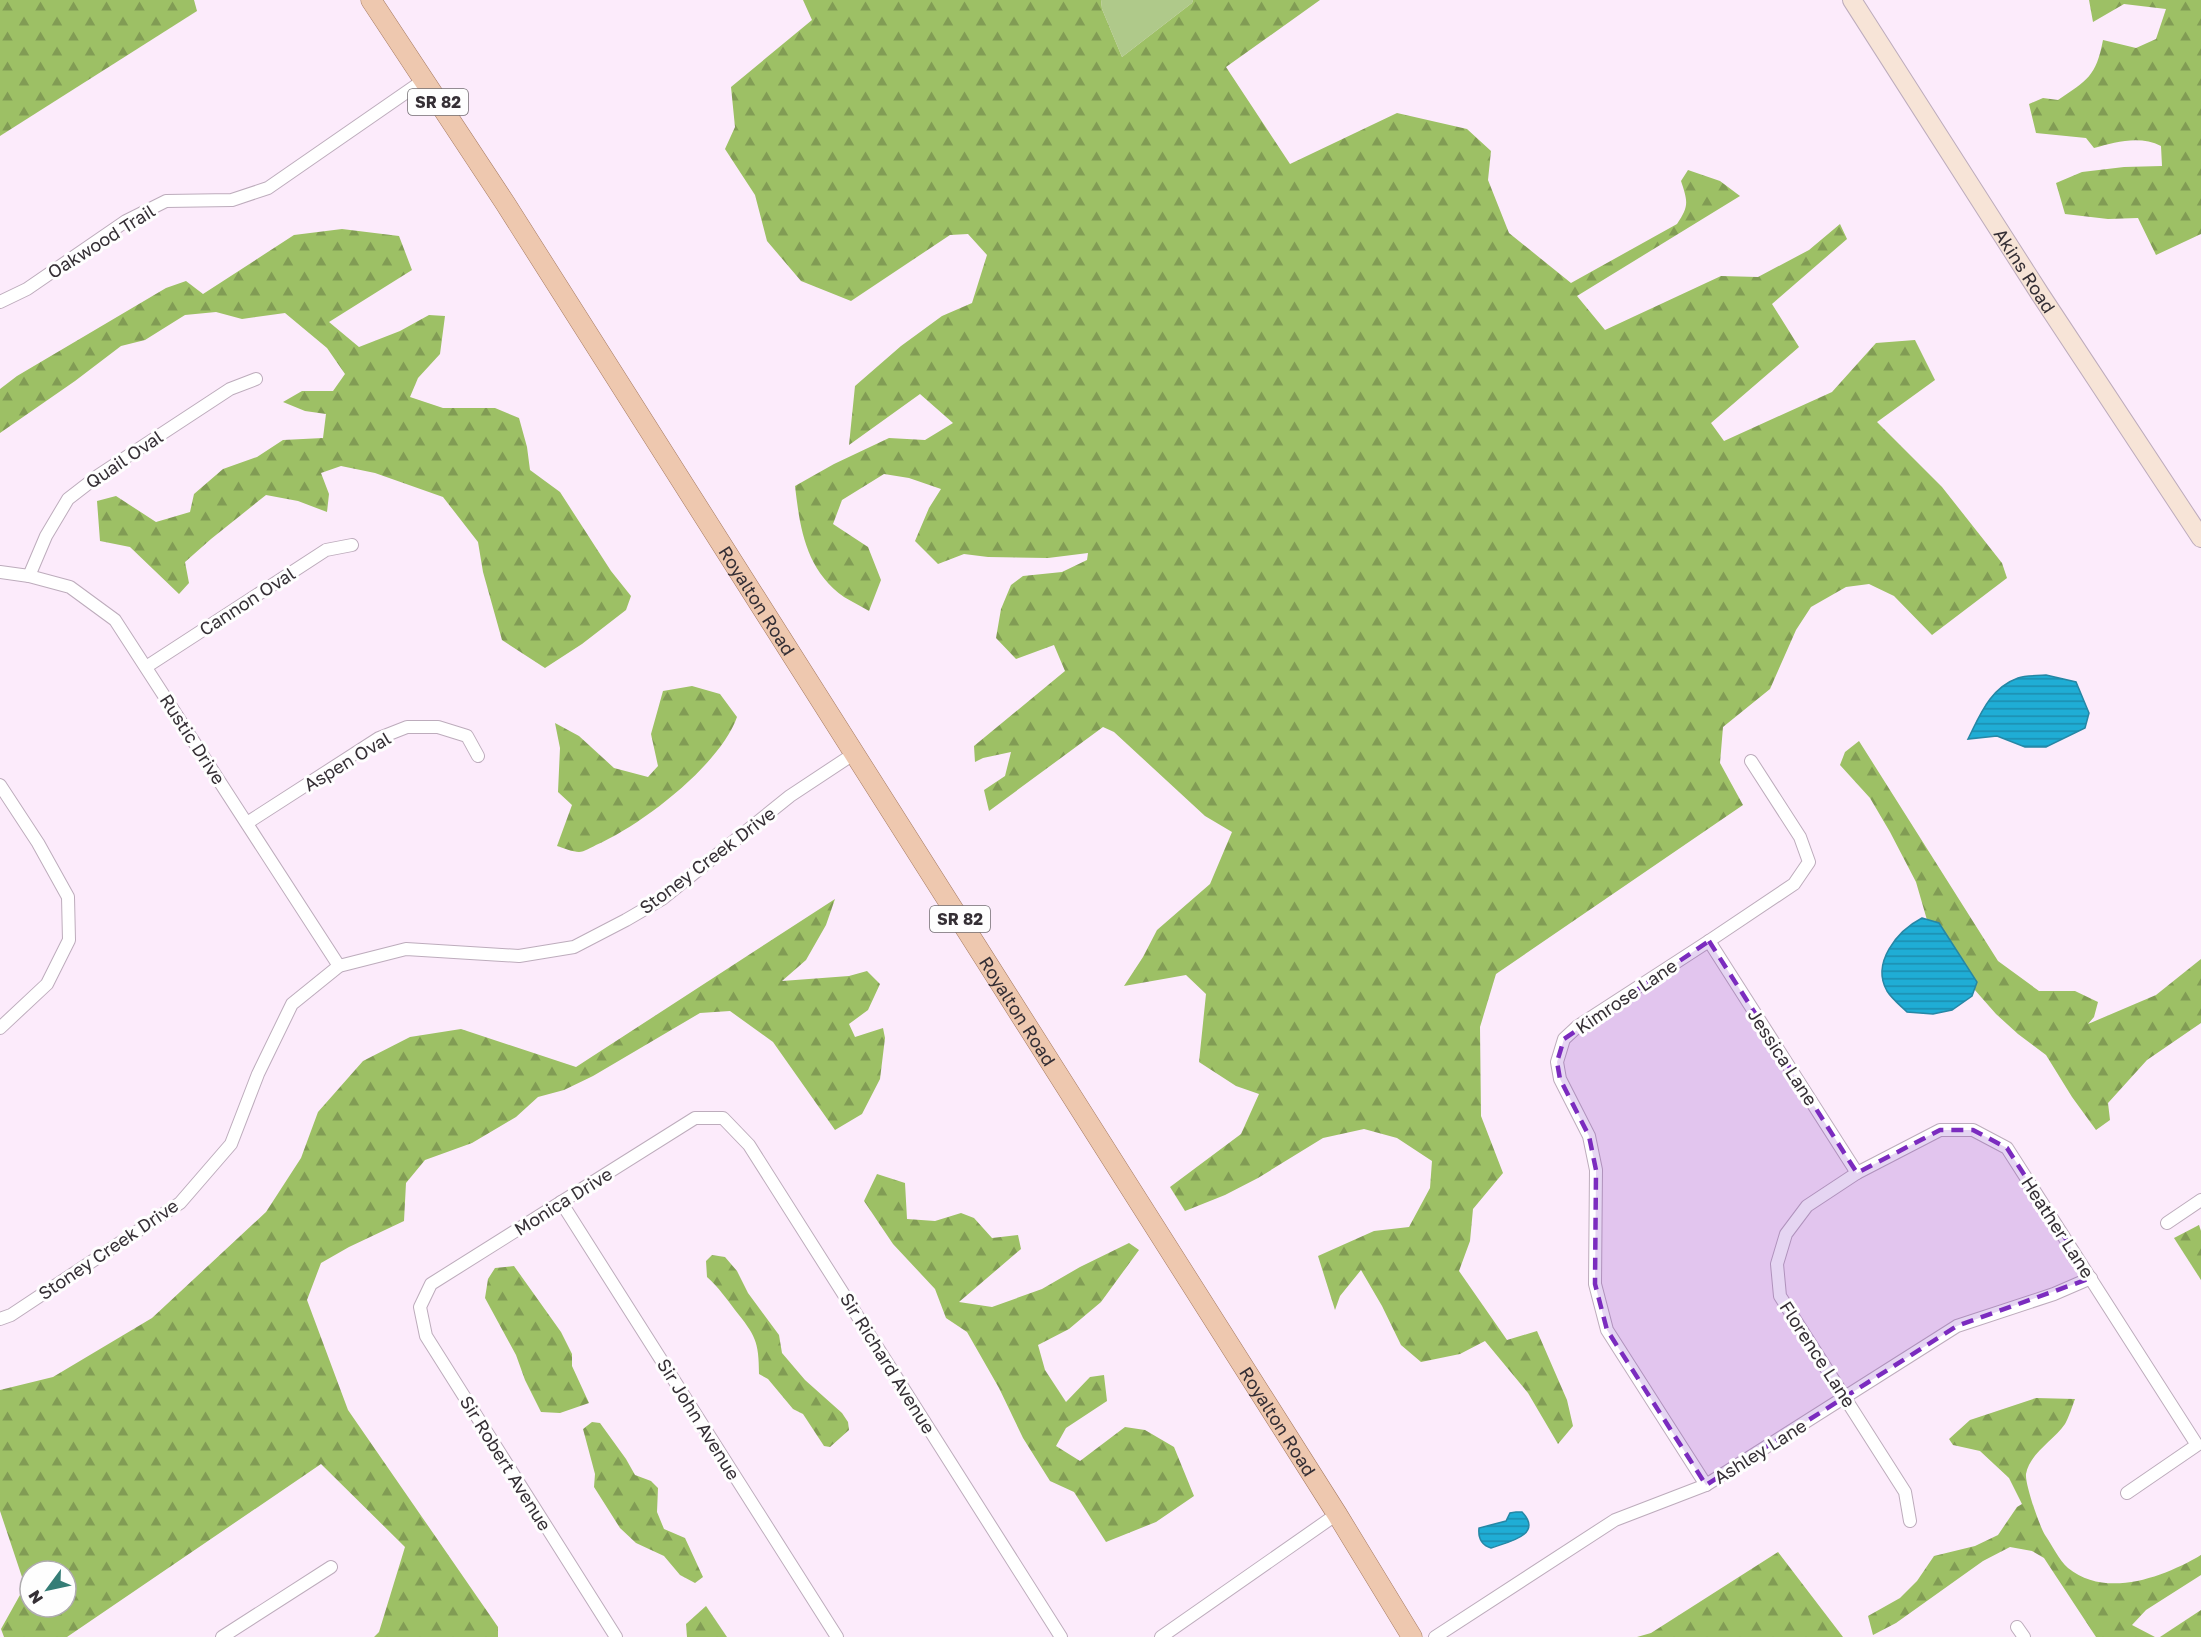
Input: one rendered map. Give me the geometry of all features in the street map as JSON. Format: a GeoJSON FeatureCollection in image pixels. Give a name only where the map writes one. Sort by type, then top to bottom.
{"type":"FeatureCollection","features":[{"type":"Feature","properties":{"kind":"main road","name":"SR 82"},"geometry":{"type":"LineString","coordinates":[[372,0],[424,80]]}},
{"type":"Feature","properties":{"kind":"main road","name":"Royalton Road"},"geometry":{"type":"LineString","coordinates":[[424,80],[506,203],[1337,1514],[1412,1637]]}},
{"type":"Feature","properties":{"kind":"street","name":"Akins Road"},"geometry":{"type":"LineString","coordinates":[[1852,0],[2040,294],[2201,538]]}},
{"type":"Feature","properties":{"kind":"street","name":"Oakwood Trail"},"geometry":{"type":"LineString","coordinates":[[0,302],[27,288],[126,221],[166,201],[232,200],[268,188],[424,80]]}},
{"type":"Feature","properties":{"kind":"street","name":"Quail Oval"},"geometry":{"type":"LineString","coordinates":[[29,576],[46,536],[68,499],[99,475],[230,389],[256,379]]}},
{"type":"Feature","properties":{"kind":"street","name":"Cannon Oval"},"geometry":{"type":"LineString","coordinates":[[146,667],[326,550],[352,545]]}},
{"type":"Feature","properties":{"kind":"street","name":"Rustic Drive"},"geometry":{"type":"LineString","coordinates":[[0,572],[29,576],[70,587],[115,620],[339,966]]}},
{"type":"Feature","properties":{"kind":"street","name":"Aspen Oval"},"geometry":{"type":"LineString","coordinates":[[247,823],[379,738],[407,727],[438,727],[466,735],[478,756]]}},
{"type":"Feature","properties":{"kind":"street","name":"Stoney Creek Drive"},"geometry":{"type":"LineString","coordinates":[[0,1319],[11,1315],[180,1203],[231,1144],[258,1074],[292,1004],[339,966],[406,949],[519,956],[574,947],[662,898],[790,796],[855,753]]}},
{"type":"Feature","properties":{"kind":"street","name":"Kimrose Lane"},"geometry":{"type":"LineString","coordinates":[[1706,1485],[1607,1330],[1595,1284],[1596,1170],[1589,1136],[1560,1078],[1557,1062],[1564,1039],[1578,1026],[1794,884],[1809,862],[1800,837],[1751,760]]}},
{"type":"Feature","properties":{"kind":"street"},"geometry":{"type":"LineString","coordinates":[[0,785],[38,843],[68,897],[69,940],[47,984],[0,1028]]}},
{"type":"Feature","properties":{"kind":"street","name":"Jessica Lane"},"geometry":{"type":"LineString","coordinates":[[1709,941],[1857,1173]]}},
{"type":"Feature","properties":{"kind":"street","name":"Monica Drive"},"geometry":{"type":"LineString","coordinates":[[431,1284],[695,1118]]}},
{"type":"Feature","properties":{"kind":"street","name":"Sir Richard Avenue"},"geometry":{"type":"LineString","coordinates":[[695,1118],[723,1118],[749,1144],[1060,1637]]}},
{"type":"Feature","properties":{"kind":"street","name":"Heather Lane"},"geometry":{"type":"LineString","coordinates":[[1857,1173],[1940,1130],[1973,1130],[2007,1149],[2197,1445],[2127,1493]]}},
{"type":"Feature","properties":{"kind":"street","name":"Florence Lane"},"geometry":{"type":"LineString","coordinates":[[1857,1173],[1807,1206],[1786,1234],[1777,1264],[1780,1296],[1847,1397],[1905,1492],[1910,1521]]}},
{"type":"Feature","properties":{"kind":"street"},"geometry":{"type":"LineString","coordinates":[[2167,1222],[2201,1200]]}},
{"type":"Feature","properties":{"kind":"street","name":"Sir John Avenue"},"geometry":{"type":"LineString","coordinates":[[561,1202],[837,1637]]}},
{"type":"Feature","properties":{"kind":"street","name":"Ashley Lane"},"geometry":{"type":"LineString","coordinates":[[1435,1637],[1615,1520],[1706,1485],[1957,1326],[2054,1294],[2091,1278]]}},
{"type":"Feature","properties":{"kind":"street","name":"Sir Robert Avenue"},"geometry":{"type":"LineString","coordinates":[[431,1284],[420,1307],[426,1336],[616,1637]]}},
{"type":"Feature","properties":{"kind":"street"},"geometry":{"type":"LineString","coordinates":[[1161,1637],[1337,1514]]}},
{"type":"Feature","properties":{"kind":"street"},"geometry":{"type":"LineString","coordinates":[[222,1637],[331,1567]]}},
{"type":"Feature","properties":{"kind":"highlighted area"},"geometry":{"type":"Polygon","coordinates":[[[1709,941],[1857,1173],[1940,1130],[1973,1130],[2007,1148],[2091,1278],[1957,1326],[1706,1485],[1607,1330],[1595,1284],[1596,1170],[1589,1136],[1560,1079],[1557,1062],[1564,1039],[1709,941]]]}},
{"type":"Feature","properties":{"kind":"green space"},"geometry":{"type":"Polygon","coordinates":[[[0,0],[194,0],[197,11],[0,136],[0,0]]]}},
{"type":"Feature","properties":{"kind":"green space"},"geometry":{"type":"Polygon","coordinates":[[[803,0],[1101,0],[1102,9],[1122,57],[1193,0],[1320,0],[1226,67],[1290,164],[1397,113],[1467,129],[1491,151],[1488,180],[1509,233],[1571,283],[1677,224],[1684,213],[1686,199],[1681,181],[1688,170],[1720,181],[1740,196],[1577,296],[1605,330],[1721,276],[1758,277],[1809,250],[1840,224],[1847,239],[1772,304],[1799,347],[1711,423],[1724,441],[1832,392],[1876,343],[1915,340],[1935,380],[1877,422],[1942,487],[2002,563],[2007,578],[1932,635],[1894,596],[1869,584],[1846,587],[1811,607],[1796,630],[1770,689],[1723,727],[1720,763],[1743,805],[1496,974],[1480,1027],[1481,1116],[1503,1173],[1473,1209],[1470,1241],[1459,1271],[1507,1340],[1537,1331],[1567,1400],[1573,1426],[1558,1444],[1528,1393],[1485,1341],[1460,1354],[1421,1362],[1401,1345],[1361,1270],[1340,1296],[1335,1310],[1318,1256],[1374,1231],[1409,1227],[1430,1188],[1432,1161],[1397,1138],[1364,1129],[1323,1138],[1258,1178],[1225,1195],[1185,1211],[1170,1187],[1241,1134],[1259,1094],[1236,1086],[1199,1062],[1206,994],[1186,975],[1124,986],[1157,930],[1210,884],[1232,832],[1205,816],[1114,732],[1103,727],[989,811],[984,790],[1005,776],[1011,752],[975,762],[974,746],[1065,671],[1054,645],[1016,659],[996,638],[1001,609],[1011,585],[1023,576],[1062,572],[1087,560],[1088,553],[1048,558],[988,557],[964,554],[938,564],[915,541],[929,508],[941,489],[909,478],[884,474],[842,500],[833,524],[868,547],[881,580],[869,611],[844,597],[831,586],[813,561],[799,518],[795,486],[834,464],[889,438],[925,440],[953,423],[920,394],[849,445],[855,386],[901,346],[942,316],[972,303],[987,255],[968,234],[950,235],[851,301],[801,281],[767,241],[755,195],[725,149],[735,127],[731,87],[812,20],[803,0]]]}},
{"type":"Feature","properties":{"kind":"green space"},"geometry":{"type":"Polygon","coordinates":[[[1101,0],[1193,0],[1122,57],[1102,9],[1101,0]]]}},
{"type":"Feature","properties":{"kind":"green space"},"geometry":{"type":"Polygon","coordinates":[[[2089,0],[2201,0],[2201,234],[2156,255],[2138,218],[2108,219],[2065,214],[2056,183],[2082,172],[2124,167],[2162,166],[2161,146],[2136,140],[2094,148],[2086,138],[2036,133],[2029,104],[2043,98],[2058,100],[2083,82],[2097,62],[2103,40],[2136,48],[2156,39],[2166,9],[2124,4],[2093,22],[2089,0]]]}},
{"type":"Feature","properties":{"kind":"green space"},"geometry":{"type":"Polygon","coordinates":[[[342,229],[399,236],[412,270],[329,322],[359,347],[400,331],[429,315],[445,316],[440,354],[418,378],[410,397],[443,408],[495,408],[519,418],[527,447],[530,470],[560,492],[611,571],[631,596],[626,610],[582,644],[545,668],[502,640],[483,572],[478,542],[443,497],[375,473],[341,466],[321,473],[329,494],[327,512],[298,501],[266,495],[185,562],[189,583],[179,594],[130,547],[100,541],[97,501],[116,496],[156,522],[190,512],[194,494],[223,469],[257,457],[283,440],[323,438],[326,414],[305,411],[283,402],[302,391],[333,391],[345,374],[327,348],[285,313],[242,319],[216,312],[185,315],[145,340],[121,346],[0,433],[0,389],[17,376],[166,288],[186,281],[203,294],[294,235],[342,229]]]}},
{"type":"Feature","properties":{"kind":"green space"},"geometry":{"type":"Polygon","coordinates":[[[692,686],[720,694],[737,717],[728,735],[714,754],[677,792],[615,836],[581,852],[557,846],[572,805],[558,792],[560,748],[555,723],[579,736],[614,768],[648,777],[658,766],[651,734],[663,691],[692,686]]]}},
{"type":"Feature","properties":{"kind":"green space"},"geometry":{"type":"Polygon","coordinates":[[[1859,741],[1998,961],[2039,991],[2075,991],[2098,1002],[2094,1017],[2088,1024],[2156,995],[2201,959],[2201,1023],[2147,1060],[2108,1103],[2110,1120],[2096,1130],[2046,1055],[1996,1014],[1974,989],[1976,982],[1939,923],[1927,920],[1916,882],[1890,832],[1870,798],[1840,765],[1845,752],[1859,741]]]}},
{"type":"Feature","properties":{"kind":"green space"},"geometry":{"type":"Polygon","coordinates":[[[835,899],[826,925],[806,960],[782,981],[849,976],[867,971],[880,984],[868,1010],[849,1024],[855,1037],[883,1028],[885,1038],[880,1079],[862,1114],[835,1130],[773,1042],[730,1011],[700,1013],[593,1076],[564,1090],[538,1097],[516,1117],[472,1143],[425,1160],[406,1183],[404,1221],[321,1263],[307,1300],[348,1410],[498,1627],[498,1637],[374,1637],[379,1632],[405,1547],[321,1464],[67,1637],[4,1637],[1,1629],[18,1599],[18,1619],[78,1619],[78,1559],[18,1559],[18,1565],[0,1511],[0,1390],[53,1377],[152,1318],[266,1212],[301,1158],[318,1112],[363,1061],[410,1037],[461,1029],[576,1067],[835,899]]]}},
{"type":"Feature","properties":{"kind":"green space"},"geometry":{"type":"Polygon","coordinates":[[[877,1174],[905,1183],[907,1219],[935,1221],[961,1213],[974,1218],[992,1238],[1018,1235],[1021,1249],[959,1302],[992,1307],[1042,1289],[1129,1243],[1139,1250],[1101,1302],[1069,1329],[1038,1345],[1045,1370],[1066,1402],[1090,1377],[1104,1375],[1107,1401],[1066,1428],[1056,1446],[1080,1461],[1125,1427],[1145,1430],[1174,1447],[1194,1496],[1156,1522],[1106,1542],[1074,1492],[1050,1481],[1023,1438],[999,1388],[967,1332],[946,1318],[935,1289],[893,1244],[864,1201],[877,1174]]]}},
{"type":"Feature","properties":{"kind":"green space"},"geometry":{"type":"Polygon","coordinates":[[[2199,1225],[2201,1231],[2201,1280],[2174,1238],[2199,1225]]]}},
{"type":"Feature","properties":{"kind":"green space"},"geometry":{"type":"Polygon","coordinates":[[[712,1255],[725,1257],[737,1271],[748,1293],[779,1335],[782,1353],[805,1380],[842,1413],[848,1422],[849,1430],[830,1447],[824,1446],[803,1414],[793,1409],[768,1379],[759,1374],[757,1346],[751,1333],[722,1293],[707,1277],[706,1261],[712,1255]]]}},
{"type":"Feature","properties":{"kind":"green space"},"geometry":{"type":"Polygon","coordinates":[[[514,1266],[561,1332],[572,1354],[572,1366],[589,1403],[560,1413],[541,1412],[516,1355],[485,1298],[488,1279],[495,1268],[514,1266]]]}},
{"type":"Feature","properties":{"kind":"green space"},"geometry":{"type":"Polygon","coordinates":[[[2036,1398],[2075,1399],[2065,1424],[2037,1453],[2026,1474],[2030,1495],[2042,1530],[2065,1565],[2083,1577],[2100,1582],[2117,1583],[2153,1577],[2201,1555],[2201,1575],[2146,1610],[2132,1625],[2155,1637],[2096,1637],[2044,1558],[2032,1551],[2010,1547],[1983,1561],[1896,1623],[1873,1635],[1868,1616],[1900,1598],[1917,1581],[1934,1556],[1975,1546],[1998,1535],[2017,1507],[2022,1504],[2009,1478],[1980,1451],[1953,1445],[1949,1439],[1970,1420],[2036,1398]]]}},
{"type":"Feature","properties":{"kind":"green space"},"geometry":{"type":"Polygon","coordinates":[[[592,1422],[600,1423],[635,1475],[651,1481],[658,1488],[657,1512],[664,1529],[685,1538],[703,1577],[695,1583],[680,1575],[664,1556],[636,1543],[620,1528],[594,1487],[595,1474],[583,1429],[592,1422]]]}},
{"type":"Feature","properties":{"kind":"green space"},"geometry":{"type":"Polygon","coordinates":[[[1778,1552],[1843,1637],[1637,1637],[1651,1633],[1778,1552]]]}},
{"type":"Feature","properties":{"kind":"green space"},"geometry":{"type":"Polygon","coordinates":[[[706,1606],[727,1637],[687,1637],[686,1624],[706,1606]]]}},
{"type":"Feature","properties":{"kind":"green space"},"geometry":{"type":"Polygon","coordinates":[[[2201,1610],[2201,1637],[2160,1637],[2201,1610]]]}},
{"type":"Feature","properties":{"kind":"water"},"geometry":{"type":"Polygon","coordinates":[[[2046,675],[2076,682],[2089,713],[2085,728],[2046,747],[2025,747],[1997,736],[1968,739],[1987,703],[2000,688],[2021,677],[2046,675]]]}},
{"type":"Feature","properties":{"kind":"water"},"geometry":{"type":"Polygon","coordinates":[[[1922,918],[1939,923],[1977,982],[1972,996],[1952,1010],[1933,1014],[1907,1012],[1889,994],[1883,980],[1884,959],[1889,949],[1904,931],[1922,918]]]}},
{"type":"Feature","properties":{"kind":"water"},"geometry":{"type":"Polygon","coordinates":[[[1522,1512],[1528,1520],[1529,1526],[1526,1532],[1514,1540],[1491,1548],[1483,1543],[1479,1535],[1479,1528],[1506,1521],[1510,1513],[1522,1512]]]}}]}
